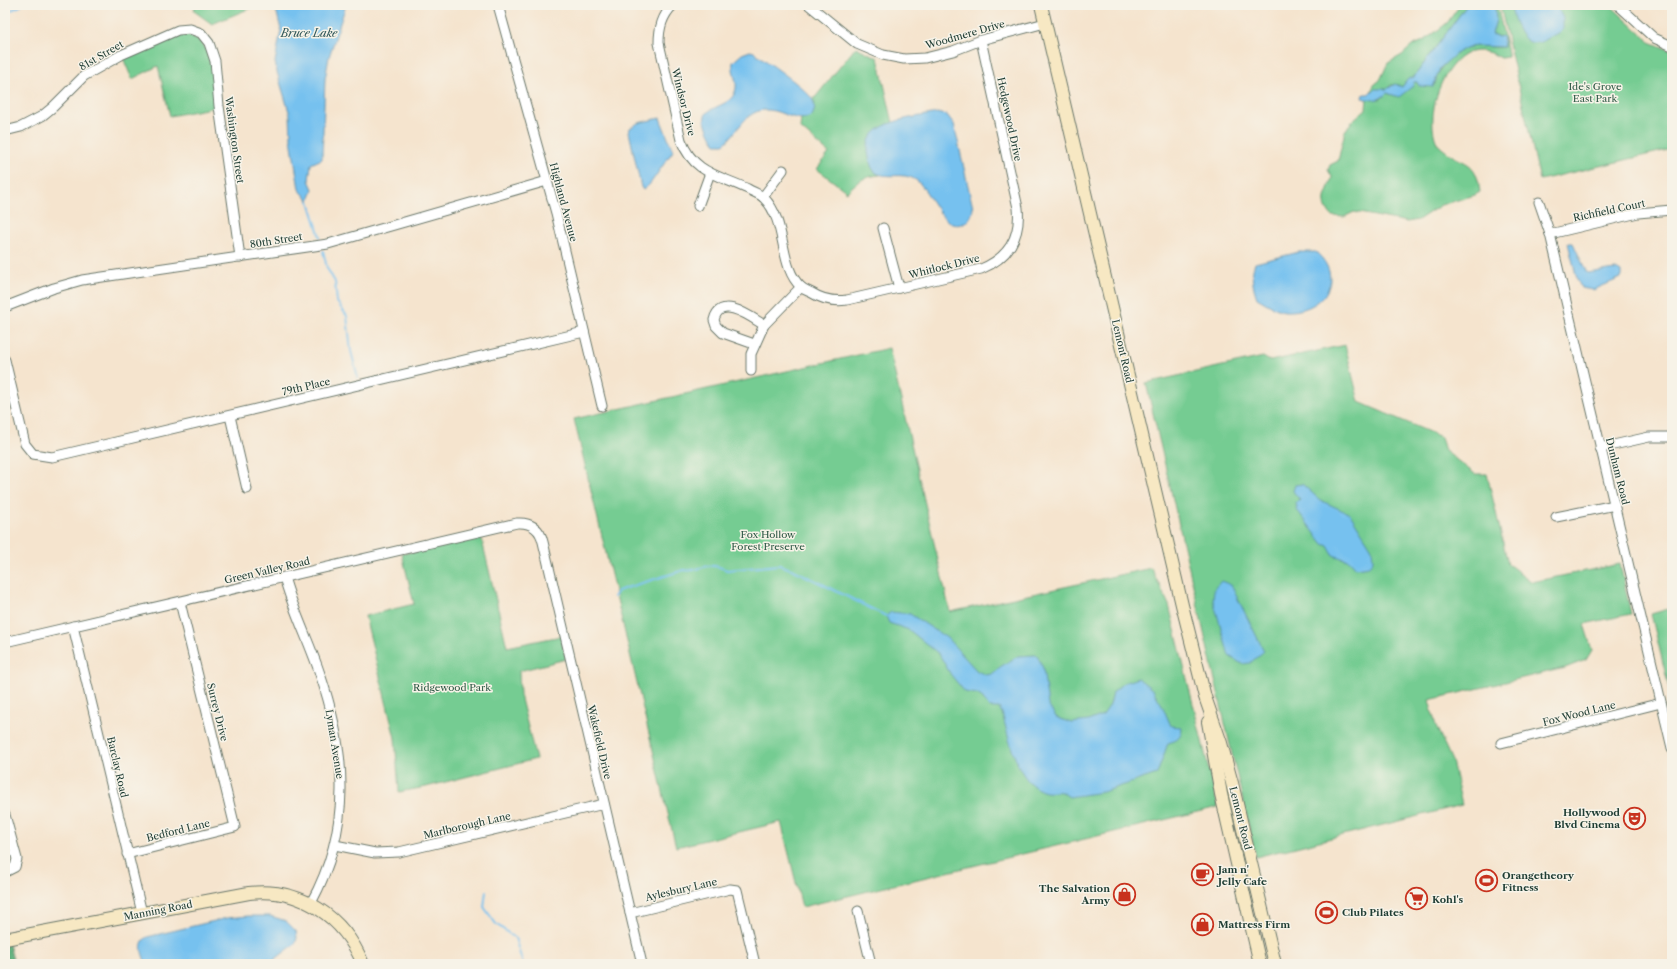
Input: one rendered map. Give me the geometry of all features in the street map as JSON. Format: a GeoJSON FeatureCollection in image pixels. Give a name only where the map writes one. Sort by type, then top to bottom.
{"type":"FeatureCollection","features":[{"type":"Feature","properties":{"kind":"main road","name":"Lemont Road"},"geometry":{"type":"LineString","coordinates":[[1041,5],[1205,697],[1221,743],[1232,783],[1275,964]]}},
{"type":"Feature","properties":{"kind":"main road","name":"Lemont Road"},"geometry":{"type":"LineString","coordinates":[[1205,697],[1211,744],[1221,794],[1260,964]]}},
{"type":"Feature","properties":{"kind":"main road","name":"Manning Road"},"geometry":{"type":"LineString","coordinates":[[5,939],[257,892],[282,894],[310,903]]}},
{"type":"Feature","properties":{"kind":"main road"},"geometry":{"type":"LineString","coordinates":[[310,903],[325,912],[345,932],[355,945],[363,964]]}},
{"type":"Feature","properties":{"kind":"street","name":"Highland Avenue"},"geometry":{"type":"LineString","coordinates":[[498,5],[547,181],[602,406]]}},
{"type":"Feature","properties":{"kind":"street","name":"Windsor Drive"},"geometry":{"type":"LineString","coordinates":[[672,5],[665,13],[660,28],[660,50],[684,146],[702,170],[710,172],[763,197],[775,214],[790,269],[801,287],[822,299],[831,301]]}},
{"type":"Feature","properties":{"kind":"street","name":"Woodmere Drive"},"geometry":{"type":"LineString","coordinates":[[809,5],[857,44],[872,51],[893,57],[925,58],[953,51],[981,40],[1045,24]]}},
{"type":"Feature","properties":{"kind":"street"},"geometry":{"type":"LineString","coordinates":[[1623,7],[1654,38],[1672,46]]}},
{"type":"Feature","properties":{"kind":"street","name":"81st Street"},"geometry":{"type":"LineString","coordinates":[[5,131],[21,127],[42,116],[54,108],[84,76],[121,55],[178,30],[198,32]]}},
{"type":"Feature","properties":{"kind":"street","name":"Washington Street"},"geometry":{"type":"LineString","coordinates":[[198,32],[205,37],[209,43],[215,61],[219,106],[240,257]]}},
{"type":"Feature","properties":{"kind":"street","name":"Hedgewood Drive"},"geometry":{"type":"LineString","coordinates":[[981,40],[1017,203]]}},
{"type":"Feature","properties":{"kind":"street"},"geometry":{"type":"LineString","coordinates":[[763,197],[783,170]]}},
{"type":"Feature","properties":{"kind":"street"},"geometry":{"type":"LineString","coordinates":[[698,206],[710,172]]}},
{"type":"Feature","properties":{"kind":"street","name":"80th Street"},"geometry":{"type":"LineString","coordinates":[[5,306],[54,288],[82,280],[328,244],[547,181]]}},
{"type":"Feature","properties":{"kind":"street","name":"Dunham Road"},"geometry":{"type":"LineString","coordinates":[[1539,202],[1550,234],[1672,748]]}},
{"type":"Feature","properties":{"kind":"street","name":"Whitlock Drive"},"geometry":{"type":"LineString","coordinates":[[831,301],[847,300],[981,269],[996,261],[1008,251],[1017,231],[1019,216],[1017,203]]}},
{"type":"Feature","properties":{"kind":"street","name":"Richfield Court"},"geometry":{"type":"LineString","coordinates":[[1550,234],[1638,214],[1672,210]]}},
{"type":"Feature","properties":{"kind":"street"},"geometry":{"type":"LineString","coordinates":[[883,228],[899,288]]}},
{"type":"Feature","properties":{"kind":"street"},"geometry":{"type":"LineString","coordinates":[[751,371],[751,354],[754,344],[764,325],[801,287]]}},
{"type":"Feature","properties":{"kind":"street"},"geometry":{"type":"LineString","coordinates":[[754,344],[719,329],[714,320],[715,314],[720,310],[732,308],[764,325]]}},
{"type":"Feature","properties":{"kind":"street","name":"79th Place"},"geometry":{"type":"LineString","coordinates":[[5,360],[24,439],[34,454],[44,457],[52,457],[584,332]]}},
{"type":"Feature","properties":{"kind":"street"},"geometry":{"type":"LineString","coordinates":[[230,416],[247,490]]}},
{"type":"Feature","properties":{"kind":"street"},"geometry":{"type":"LineString","coordinates":[[1600,448],[1649,437],[1672,437]]}},
{"type":"Feature","properties":{"kind":"street"},"geometry":{"type":"LineString","coordinates":[[1556,517],[1615,504]]}},
{"type":"Feature","properties":{"kind":"street","name":"Green Valley Road"},"geometry":{"type":"LineString","coordinates":[[5,642],[516,523],[523,522],[534,526]]}},
{"type":"Feature","properties":{"kind":"street","name":"Wakefield Drive"},"geometry":{"type":"LineString","coordinates":[[534,526],[539,531],[543,542],[642,964]]}},
{"type":"Feature","properties":{"kind":"street","name":"Lyman Avenue"},"geometry":{"type":"LineString","coordinates":[[284,577],[292,606],[320,674],[336,739],[341,786],[340,811],[335,845],[322,882],[310,903]]}},
{"type":"Feature","properties":{"kind":"street","name":"Surrey Drive"},"geometry":{"type":"LineString","coordinates":[[180,602],[235,827]]}},
{"type":"Feature","properties":{"kind":"street","name":"Barclay Road"},"geometry":{"type":"LineString","coordinates":[[73,626],[142,913]]}},
{"type":"Feature","properties":{"kind":"street","name":"Fox Wood Lane"},"geometry":{"type":"LineString","coordinates":[[1501,743],[1661,703]]}},
{"type":"Feature","properties":{"kind":"street","name":"Marlborough Lane"},"geometry":{"type":"LineString","coordinates":[[335,845],[375,853],[398,852],[604,804]]}},
{"type":"Feature","properties":{"kind":"street"},"geometry":{"type":"LineString","coordinates":[[5,815],[17,859],[16,867],[5,872]]}},
{"type":"Feature","properties":{"kind":"street","name":"Bedford Lane"},"geometry":{"type":"LineString","coordinates":[[127,854],[235,827]]}},
{"type":"Feature","properties":{"kind":"street","name":"Aylesbury Lane"},"geometry":{"type":"LineString","coordinates":[[630,912],[730,889],[737,890],[755,964]]}},
{"type":"Feature","properties":{"kind":"street"},"geometry":{"type":"LineString","coordinates":[[858,911],[870,964]]}},
{"type":"Feature","properties":{"kind":"green space"},"geometry":{"type":"Polygon","coordinates":[[[195,5],[258,5],[212,24],[194,11],[195,5]]]}},
{"type":"Feature","properties":{"kind":"green space"},"geometry":{"type":"Polygon","coordinates":[[[1460,5],[1467,5],[1414,77],[1408,79],[1402,87],[1398,85],[1391,85],[1387,89],[1371,91],[1374,85],[1380,80],[1388,63],[1402,55],[1412,46],[1425,40],[1447,23],[1460,5]]]}},
{"type":"Feature","properties":{"kind":"green space"},"geometry":{"type":"Polygon","coordinates":[[[1495,5],[1497,5],[1508,57],[1501,58],[1482,51],[1464,55],[1455,62],[1448,71],[1437,95],[1434,108],[1434,133],[1437,144],[1450,155],[1468,164],[1472,168],[1478,181],[1480,192],[1475,195],[1441,205],[1418,220],[1407,222],[1354,212],[1344,217],[1332,216],[1326,206],[1325,201],[1332,177],[1328,170],[1330,165],[1338,161],[1345,131],[1353,120],[1366,109],[1367,99],[1381,99],[1386,93],[1396,96],[1410,88],[1414,82],[1435,84],[1440,69],[1450,57],[1463,49],[1479,46],[1504,47],[1504,39],[1492,34],[1496,20],[1495,5]]]}},
{"type":"Feature","properties":{"kind":"green space","name":"Ide's Grove East Park"},"geometry":{"type":"Polygon","coordinates":[[[1500,5],[1610,5],[1650,42],[1672,51],[1672,149],[1540,180],[1500,5]]]}},
{"type":"Feature","properties":{"kind":"green space"},"geometry":{"type":"Polygon","coordinates":[[[187,35],[196,39],[203,45],[208,54],[213,75],[216,107],[170,116],[158,66],[132,79],[123,58],[177,36],[187,35]]]}},
{"type":"Feature","properties":{"kind":"green space"},"geometry":{"type":"Polygon","coordinates":[[[856,47],[878,58],[893,123],[888,124],[875,172],[880,175],[862,180],[847,192],[817,169],[829,153],[800,128],[801,119],[807,118],[815,104],[813,100],[856,47]]]}},
{"type":"Feature","properties":{"kind":"green space"},"geometry":{"type":"Polygon","coordinates":[[[1345,345],[1359,402],[1441,437],[1445,451],[1475,474],[1487,474],[1508,564],[1532,582],[1620,564],[1631,614],[1584,624],[1592,650],[1586,660],[1565,668],[1429,700],[1436,726],[1452,761],[1462,805],[1256,857],[1146,383],[1263,357],[1270,361],[1345,345]]]}},
{"type":"Feature","properties":{"kind":"green space","name":"Fox Hollow Forest Preserve"},"geometry":{"type":"Polygon","coordinates":[[[889,348],[950,612],[1151,568],[1169,605],[1218,807],[802,907],[781,822],[676,847],[574,419],[889,348]]]}},
{"type":"Feature","properties":{"kind":"green space","name":"Ridgewood Park"},"geometry":{"type":"Polygon","coordinates":[[[481,536],[507,647],[561,636],[566,659],[519,671],[520,695],[536,759],[426,787],[399,792],[395,738],[365,616],[414,604],[402,554],[481,536]]]}},
{"type":"Feature","properties":{"kind":"green space"},"geometry":{"type":"Polygon","coordinates":[[[1672,608],[1672,700],[1651,614],[1672,608]]]}},
{"type":"Feature","properties":{"kind":"green space"},"geometry":{"type":"Polygon","coordinates":[[[5,944],[9,944],[14,964],[5,964],[5,944]]]}},
{"type":"Feature","properties":{"kind":"water","name":"Bruce Lake"},"geometry":{"type":"Polygon","coordinates":[[[275,5],[346,5],[329,57],[325,79],[322,159],[311,164],[309,180],[313,189],[309,201],[299,189],[291,139],[290,115],[275,62],[281,30],[275,5]]]}},
{"type":"Feature","properties":{"kind":"water"},"geometry":{"type":"Polygon","coordinates":[[[1467,5],[1495,5],[1496,20],[1492,34],[1498,37],[1502,36],[1504,47],[1477,46],[1468,47],[1458,52],[1440,68],[1433,87],[1419,86],[1417,82],[1414,82],[1413,86],[1399,97],[1387,93],[1376,100],[1363,98],[1364,94],[1368,94],[1375,89],[1387,89],[1395,84],[1402,87],[1408,79],[1414,77],[1467,5]]]}},
{"type":"Feature","properties":{"kind":"water"},"geometry":{"type":"Polygon","coordinates":[[[1510,5],[1556,5],[1563,18],[1563,29],[1557,34],[1539,43],[1532,43],[1526,40],[1521,34],[1510,5]]]}},
{"type":"Feature","properties":{"kind":"water"},"geometry":{"type":"Polygon","coordinates":[[[750,51],[754,52],[802,88],[812,99],[814,104],[813,113],[811,117],[804,119],[769,110],[761,110],[746,119],[724,144],[716,144],[708,129],[705,115],[709,111],[732,98],[736,88],[733,62],[742,54],[750,51]]]}},
{"type":"Feature","properties":{"kind":"water"},"geometry":{"type":"Polygon","coordinates":[[[937,113],[947,115],[954,124],[973,208],[968,220],[964,223],[956,225],[943,217],[916,180],[906,176],[884,175],[875,172],[871,165],[868,152],[869,141],[874,133],[882,127],[904,119],[937,113]]]}},
{"type":"Feature","properties":{"kind":"water"},"geometry":{"type":"Polygon","coordinates":[[[660,118],[673,151],[650,184],[643,190],[641,187],[629,132],[630,128],[638,123],[660,118]]]}},
{"type":"Feature","properties":{"kind":"water"},"geometry":{"type":"Polygon","coordinates":[[[1568,243],[1573,243],[1587,273],[1616,269],[1621,272],[1621,278],[1593,290],[1581,288],[1577,279],[1568,243]]]}},
{"type":"Feature","properties":{"kind":"water"},"geometry":{"type":"Polygon","coordinates":[[[1299,252],[1316,252],[1325,263],[1329,273],[1330,284],[1326,293],[1319,301],[1310,307],[1285,311],[1275,308],[1257,298],[1252,277],[1255,263],[1299,252]]]}},
{"type":"Feature","properties":{"kind":"water"},"geometry":{"type":"Polygon","coordinates":[[[1302,484],[1320,500],[1350,514],[1372,549],[1373,561],[1369,566],[1356,568],[1350,561],[1333,555],[1328,546],[1323,544],[1297,510],[1296,503],[1300,500],[1293,491],[1295,485],[1302,484]]]}},
{"type":"Feature","properties":{"kind":"water"},"geometry":{"type":"Polygon","coordinates":[[[1221,581],[1231,585],[1264,651],[1250,663],[1242,664],[1229,656],[1213,600],[1214,589],[1221,581]]]}},
{"type":"Feature","properties":{"kind":"water"},"geometry":{"type":"Polygon","coordinates":[[[891,612],[910,614],[947,638],[977,671],[986,675],[992,674],[1000,667],[1018,656],[1037,655],[1043,668],[1048,705],[1056,717],[1071,723],[1088,721],[1103,715],[1110,705],[1113,692],[1123,683],[1138,678],[1153,690],[1162,705],[1171,726],[1182,727],[1180,737],[1177,740],[1168,743],[1157,774],[1103,792],[1069,797],[1062,792],[1046,792],[1036,788],[1028,781],[1021,771],[1011,747],[1002,713],[999,708],[989,708],[983,698],[977,694],[965,692],[951,675],[939,654],[909,630],[889,623],[886,616],[891,612]]]}},
{"type":"Feature","properties":{"kind":"water"},"geometry":{"type":"Polygon","coordinates":[[[270,916],[286,921],[296,931],[297,938],[295,944],[269,964],[146,964],[141,946],[147,937],[227,918],[270,916]]]}},
{"type":"Feature","properties":{"kind":"waterway"},"geometry":{"type":"LineString","coordinates":[[5,13],[22,5]]}},
{"type":"Feature","properties":{"kind":"waterway"},"geometry":{"type":"LineString","coordinates":[[309,201],[320,237]]}},
{"type":"Feature","properties":{"kind":"waterway"},"geometry":{"type":"LineString","coordinates":[[323,251],[327,268],[335,282],[337,302],[347,316],[351,351],[358,378]]}},
{"type":"Feature","properties":{"kind":"waterway"},"geometry":{"type":"LineString","coordinates":[[614,597],[618,591],[684,570],[693,570],[707,566],[717,566],[727,570],[779,565],[794,570],[886,616]]}},
{"type":"Feature","properties":{"kind":"waterway"},"geometry":{"type":"LineString","coordinates":[[486,891],[484,907],[496,924],[515,938],[523,964]]}},
{"type":"Feature","properties":{"kind":"place","name":"Hollywood Blvd Cinema"},"geometry":{"type":"Point","coordinates":[1635,818]}},
{"type":"Feature","properties":{"kind":"place","name":"Jam n' Jelly Cafe"},"geometry":{"type":"Point","coordinates":[1203,875]}},
{"type":"Feature","properties":{"kind":"place","name":"Orangetheory Fitness"},"geometry":{"type":"Point","coordinates":[1487,881]}},
{"type":"Feature","properties":{"kind":"place","name":"The Salvation Army"},"geometry":{"type":"Point","coordinates":[1125,894]}},
{"type":"Feature","properties":{"kind":"place","name":"Kohl's"},"geometry":{"type":"Point","coordinates":[1416,899]}},
{"type":"Feature","properties":{"kind":"place","name":"Club Pilates"},"geometry":{"type":"Point","coordinates":[1326,912]}},
{"type":"Feature","properties":{"kind":"place","name":"Mattress Firm"},"geometry":{"type":"Point","coordinates":[1203,924]}}]}
